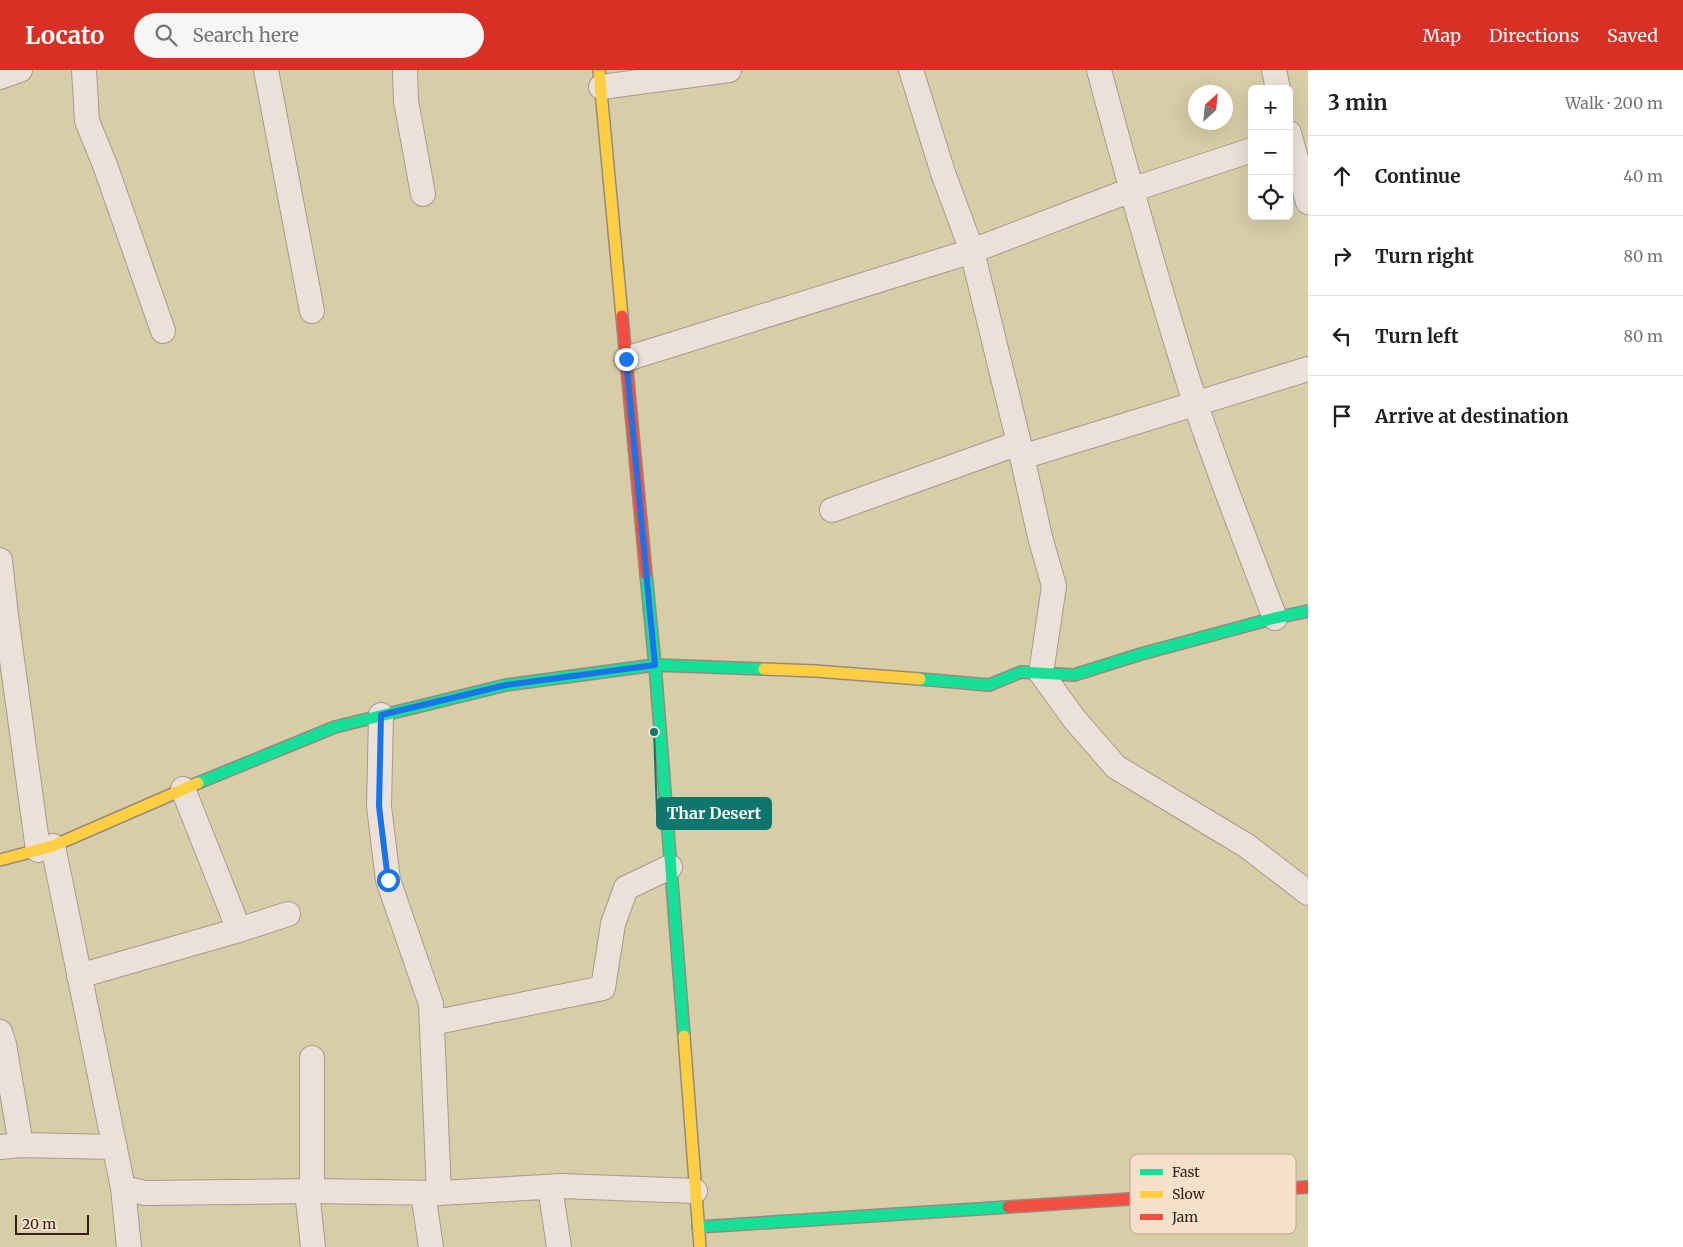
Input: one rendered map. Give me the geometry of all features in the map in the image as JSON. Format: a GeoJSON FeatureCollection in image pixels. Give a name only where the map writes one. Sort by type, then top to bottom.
{"type":"FeatureCollection","features":[{"type":"Feature","properties":{"kind":"street"},"geometry":{"type":"LineString","coordinates":[[0,77],[20,70]]}},
{"type":"Feature","properties":{"kind":"street"},"geometry":{"type":"LineString","coordinates":[[84,70],[87,122],[105,165],[163,331]]}},
{"type":"Feature","properties":{"kind":"street"},"geometry":{"type":"LineString","coordinates":[[266,70],[312,312]]}},
{"type":"Feature","properties":{"kind":"street"},"geometry":{"type":"LineString","coordinates":[[405,70],[406,101],[423,194]]}},
{"type":"Feature","properties":{"kind":"street"},"geometry":{"type":"LineString","coordinates":[[700,1247],[655,665],[600,79],[729,70]]}},
{"type":"Feature","properties":{"kind":"street"},"geometry":{"type":"LineString","coordinates":[[911,70],[943,173],[972,251],[1040,537],[1054,586],[1041,673],[1075,720],[1116,767],[1247,846],[1308,893]]}},
{"type":"Feature","properties":{"kind":"street"},"geometry":{"type":"LineString","coordinates":[[1099,70],[1131,190],[1196,404],[1227,496],[1275,618]]}},
{"type":"Feature","properties":{"kind":"street"},"geometry":{"type":"LineString","coordinates":[[1274,70],[1277,85]]}},
{"type":"Feature","properties":{"kind":"street"},"geometry":{"type":"LineString","coordinates":[[1294,135],[1308,202]]}},
{"type":"Feature","properties":{"kind":"street"},"geometry":{"type":"LineString","coordinates":[[626,359],[972,251],[1131,190],[1248,151]]}},
{"type":"Feature","properties":{"kind":"street"},"geometry":{"type":"LineString","coordinates":[[832,510],[1020,450],[1196,404],[1308,369]]}},
{"type":"Feature","properties":{"kind":"street"},"geometry":{"type":"LineString","coordinates":[[0,560],[5,652],[45,848],[79,976],[115,1148],[123,1188],[129,1247]]}},
{"type":"Feature","properties":{"kind":"street"},"geometry":{"type":"LineString","coordinates":[[0,860],[45,848],[335,727],[506,685],[655,665],[815,671],[989,685],[1021,672],[1074,675],[1141,654],[1308,611]]}},
{"type":"Feature","properties":{"kind":"street"},"geometry":{"type":"LineString","coordinates":[[381,715],[379,806],[388,880],[431,1004],[431,1247]]}},
{"type":"Feature","properties":{"kind":"street"},"geometry":{"type":"LineString","coordinates":[[183,789],[239,930]]}},
{"type":"Feature","properties":{"kind":"street"},"geometry":{"type":"LineString","coordinates":[[432,1023],[603,988],[612,924],[626,888],[670,867]]}},
{"type":"Feature","properties":{"kind":"street"},"geometry":{"type":"LineString","coordinates":[[79,976],[288,914]]}},
{"type":"Feature","properties":{"kind":"street"},"geometry":{"type":"LineString","coordinates":[[0,1032],[4,1044],[11,1146],[115,1148]]}},
{"type":"Feature","properties":{"kind":"street"},"geometry":{"type":"LineString","coordinates":[[312,1058],[313,1136],[310,1191],[313,1247]]}},
{"type":"Feature","properties":{"kind":"street"},"geometry":{"type":"LineString","coordinates":[[123,1188],[145,1193],[310,1191],[431,1193],[562,1186],[695,1191]]}},
{"type":"Feature","properties":{"kind":"street"},"geometry":{"type":"LineString","coordinates":[[550,1187],[559,1247]]}},
{"type":"Feature","properties":{"kind":"street"},"geometry":{"type":"LineString","coordinates":[[698,1227],[1130,1199]]}},
{"type":"Feature","properties":{"kind":"shaded area"},"geometry":{"type":"Polygon","coordinates":[[[0,70],[1308,70],[1308,1247],[0,1247],[0,70]]]}},
{"type":"Feature","properties":{"kind":"traffic: fast"},"geometry":{"type":"LineString","coordinates":[[646,574],[655,665],[684,1036]]}},
{"type":"Feature","properties":{"kind":"traffic: fast"},"geometry":{"type":"LineString","coordinates":[[920,679],[989,685],[1021,672],[1074,675],[1141,654],[1308,611]]}},
{"type":"Feature","properties":{"kind":"traffic: fast"},"geometry":{"type":"LineString","coordinates":[[198,783],[335,727],[506,685],[655,665],[764,669]]}},
{"type":"Feature","properties":{"kind":"traffic: fast"},"geometry":{"type":"LineString","coordinates":[[698,1227],[1008,1207]]}},
{"type":"Feature","properties":{"kind":"traffic: slow"},"geometry":{"type":"LineString","coordinates":[[599,70],[622,316]]}},
{"type":"Feature","properties":{"kind":"traffic: slow"},"geometry":{"type":"LineString","coordinates":[[764,669],[920,679]]}},
{"type":"Feature","properties":{"kind":"traffic: slow"},"geometry":{"type":"LineString","coordinates":[[0,860],[53,846],[198,783]]}},
{"type":"Feature","properties":{"kind":"traffic: slow"},"geometry":{"type":"LineString","coordinates":[[684,1036],[700,1247]]}},
{"type":"Feature","properties":{"kind":"traffic: jam"},"geometry":{"type":"LineString","coordinates":[[622,316],[646,574]]}},
{"type":"Feature","properties":{"kind":"traffic: jam"},"geometry":{"type":"LineString","coordinates":[[1296,1188],[1308,1187]]}},
{"type":"Feature","properties":{"kind":"traffic: jam"},"geometry":{"type":"LineString","coordinates":[[1008,1207],[1130,1199]]}},
{"type":"Feature","properties":{"kind":"place","name":"Thar Desert"},"geometry":{"type":"Point","coordinates":[654,732]}},
{"type":"Feature","properties":{"kind":"route"},"geometry":{"type":"LineString","coordinates":[[388,880],[379,806],[381,715],[506,685],[655,665],[626,359]]}}]}
